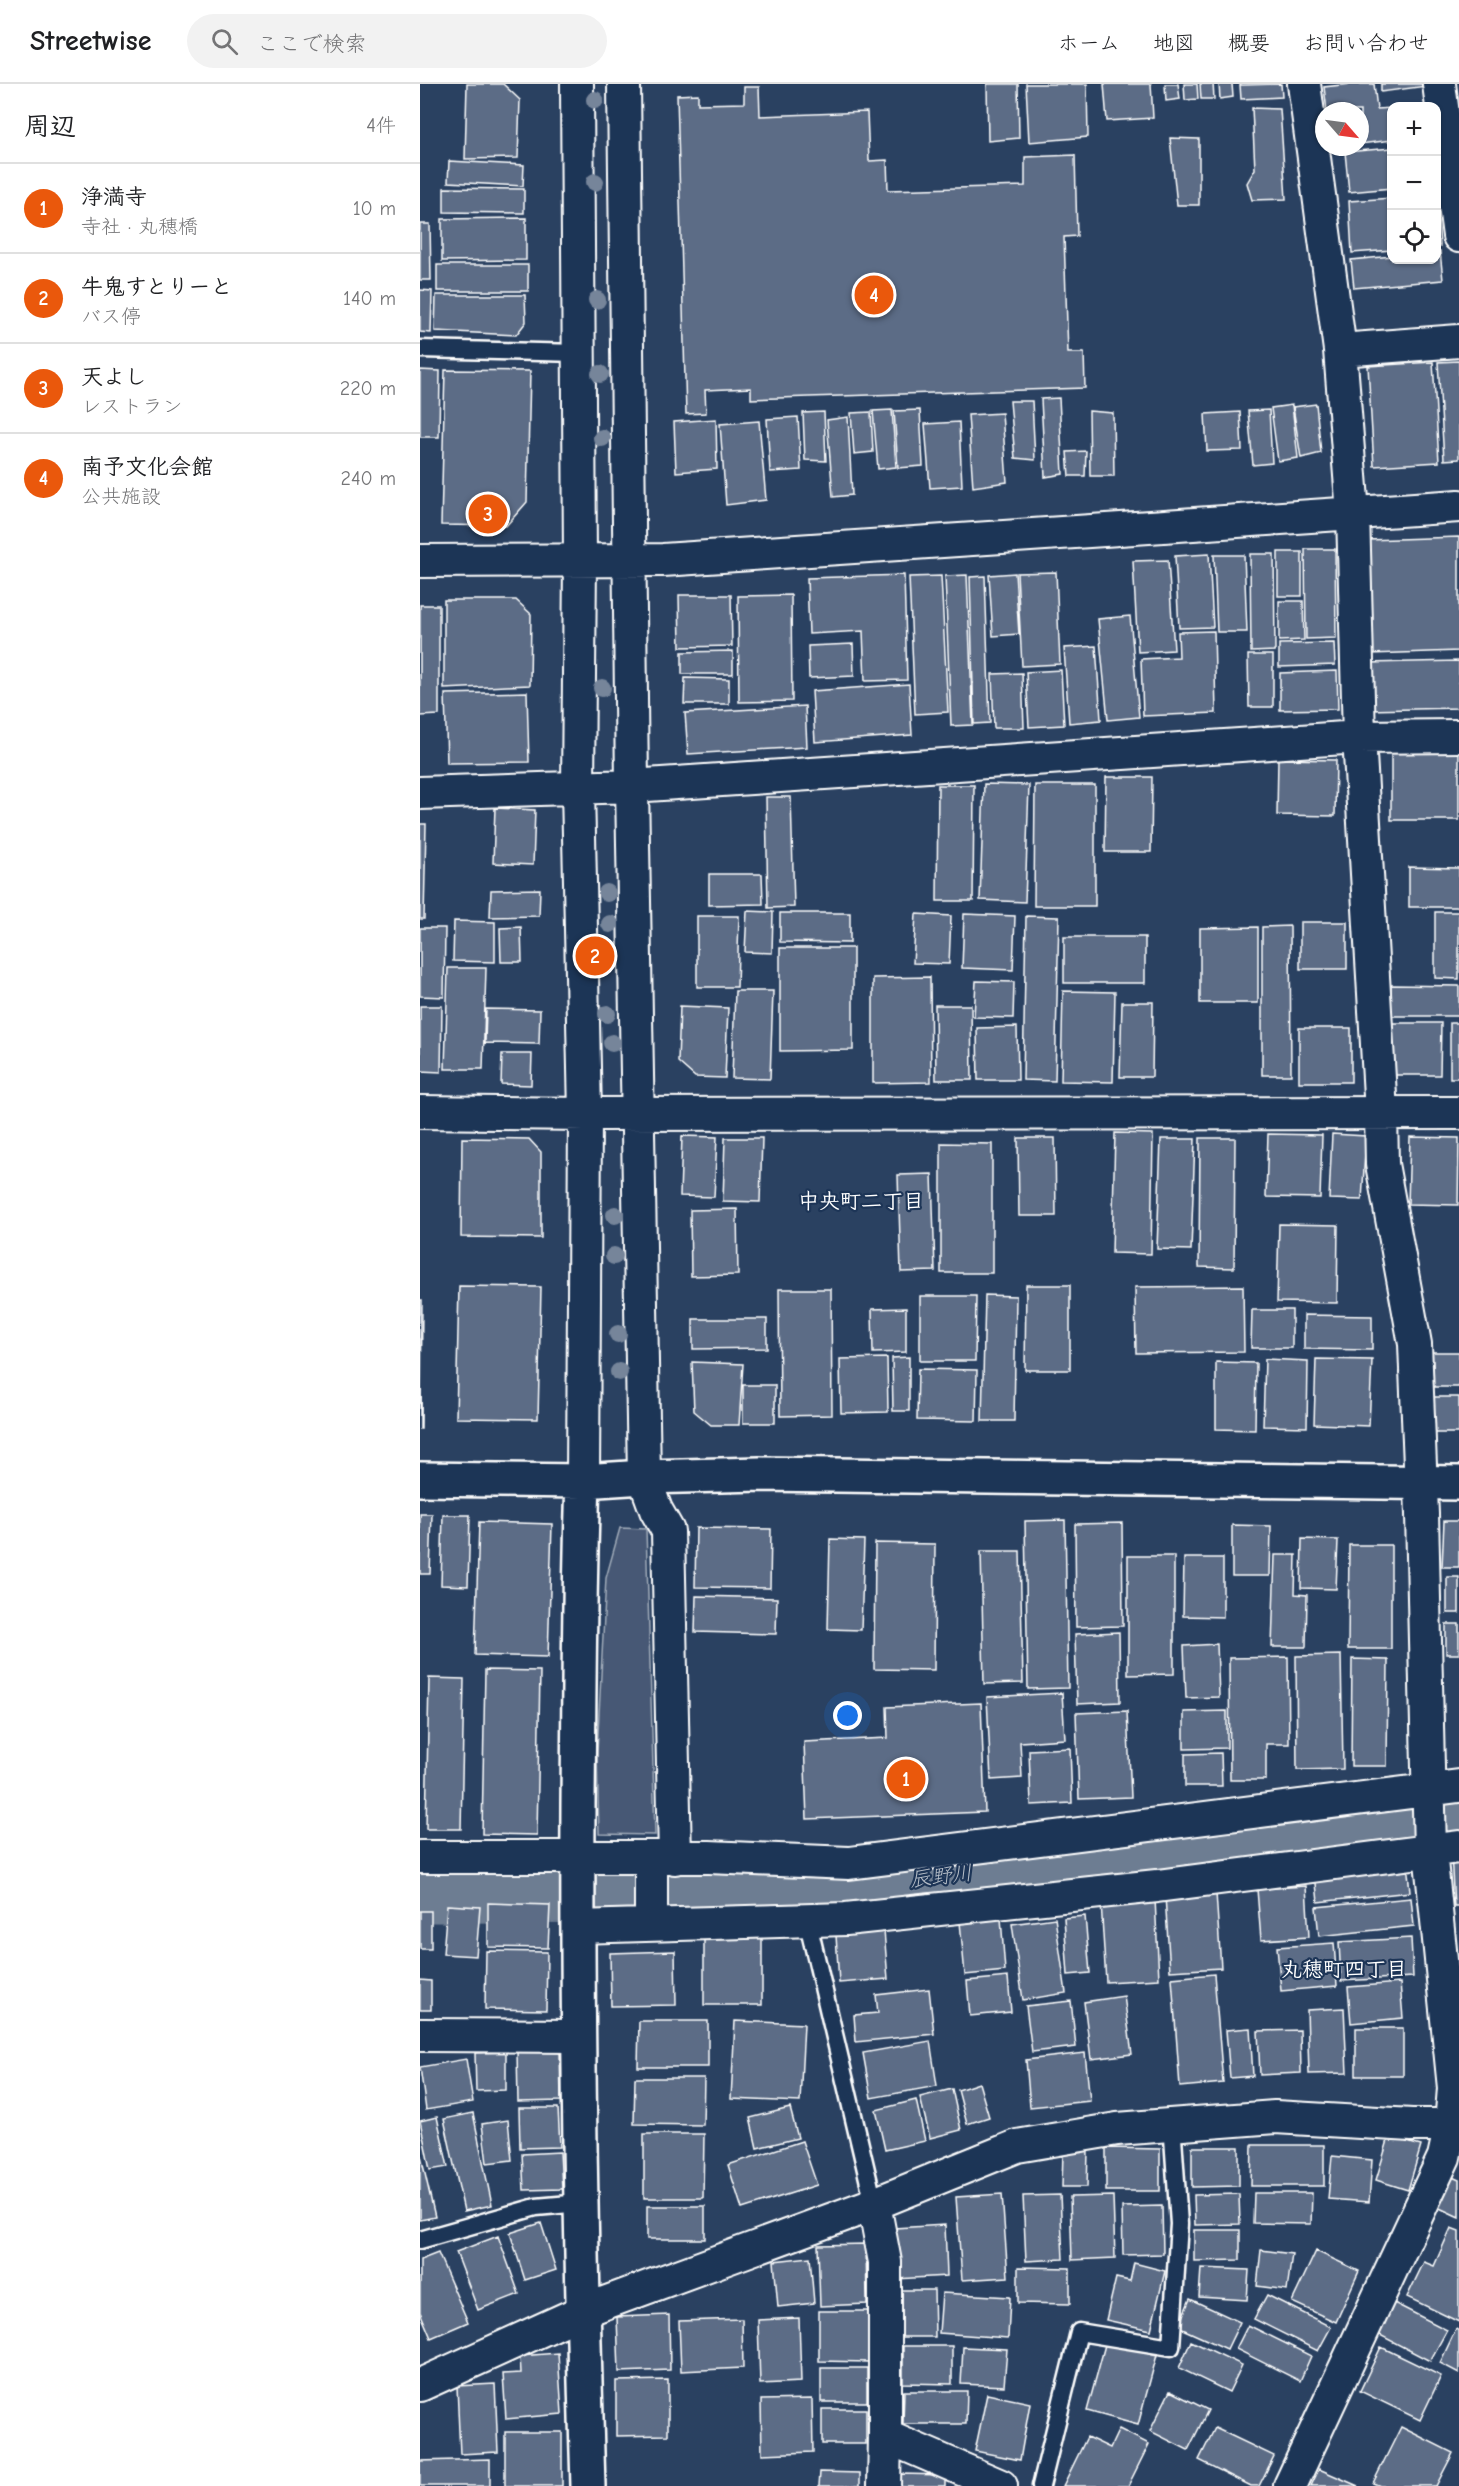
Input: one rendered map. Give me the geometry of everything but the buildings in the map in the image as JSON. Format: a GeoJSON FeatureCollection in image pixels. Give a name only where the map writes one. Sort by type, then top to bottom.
{"type":"FeatureCollection","features":[{"type":"Feature","properties":{"kind":"street"},"geometry":{"type":"LineString","coordinates":[[578,84],[580,560],[578,789],[585,1114],[578,1891],[581,2203],[588,2486]]}},
{"type":"Feature","properties":{"kind":"street"},"geometry":{"type":"LineString","coordinates":[[624,84],[632,786],[644,1477],[656,1510],[668,1531],[659,1863],[651,1917]]}},
{"type":"Feature","properties":{"kind":"street"},"geometry":{"type":"LineString","coordinates":[[1290,2486],[1444,2157],[1455,2125],[1456,2088],[1444,1849],[1429,1798],[1421,1483],[1414,1344],[1382,1164],[1359,737],[1353,513],[1340,350],[1304,84]]}},
{"type":"Feature","properties":{"kind":"street"},"geometry":{"type":"LineString","coordinates":[[1439,84],[1459,236]]}},
{"type":"Feature","properties":{"kind":"street"},"geometry":{"type":"LineString","coordinates":[[1340,350],[1459,341]]}},
{"type":"Feature","properties":{"kind":"street"},"geometry":{"type":"LineString","coordinates":[[420,561],[630,561],[1459,506]]}},
{"type":"Feature","properties":{"kind":"street"},"geometry":{"type":"LineString","coordinates":[[420,793],[578,789],[1359,737],[1459,736]]}},
{"type":"Feature","properties":{"kind":"street"},"geometry":{"type":"LineString","coordinates":[[420,1112],[585,1114],[638,1112],[1459,1113]]}},
{"type":"Feature","properties":{"kind":"street"},"geometry":{"type":"LineString","coordinates":[[420,1479],[583,1481],[644,1477],[784,1474],[1459,1483]]}},
{"type":"Feature","properties":{"kind":"street"},"geometry":{"type":"LineString","coordinates":[[578,1891],[659,1863],[709,1857],[849,1863],[1429,1798],[1459,1786]]}},
{"type":"Feature","properties":{"kind":"street"},"geometry":{"type":"LineString","coordinates":[[420,1857],[578,1891],[651,1917],[846,1919],[1157,1886],[1444,1849]]}},
{"type":"Feature","properties":{"kind":"street"},"geometry":{"type":"LineString","coordinates":[[420,2036],[579,2036]]}},
{"type":"Feature","properties":{"kind":"street"},"geometry":{"type":"LineString","coordinates":[[420,2385],[583,2311],[874,2204],[1017,2145],[1172,2123],[1275,2117],[1412,2125],[1455,2125]]}},
{"type":"Feature","properties":{"kind":"street"},"geometry":{"type":"LineString","coordinates":[[874,2204],[885,2262],[884,2486]]}},
{"type":"Feature","properties":{"kind":"street"},"geometry":{"type":"LineString","coordinates":[[885,2436],[1001,2486]]}},
{"type":"Feature","properties":{"kind":"lane"},"geometry":{"type":"LineString","coordinates":[[420,350],[578,353]]}},
{"type":"Feature","properties":{"kind":"lane"},"geometry":{"type":"LineString","coordinates":[[807,1919],[874,2204]]}},
{"type":"Feature","properties":{"kind":"lane"},"geometry":{"type":"LineString","coordinates":[[1041,2486],[1079,2332],[1171,2347],[1179,2224],[1172,2123]]}},
{"type":"Feature","properties":{"kind":"lane"},"geometry":{"type":"LineString","coordinates":[[420,2240],[536,2207],[581,2203]]}},
{"type":"Feature","properties":{"kind":"shaded area"},"geometry":{"type":"Polygon","coordinates":[[[620,1528],[646,1529],[655,1835],[599,1834],[597,1753],[606,1578],[620,1528]]]}},
{"type":"Feature","properties":{"kind":"waterway","name":"辰野川"},"geometry":{"type":"LineString","coordinates":[[420,1888],[828,1889],[1459,1815]]}},
{"type":"Feature","properties":{"kind":"place","name":"南予文化会館"},"geometry":{"type":"Point","coordinates":[874,295]}},
{"type":"Feature","properties":{"kind":"place","name":"天よし"},"geometry":{"type":"Point","coordinates":[488,514]}},
{"type":"Feature","properties":{"kind":"place","name":"牛鬼すとりーと"},"geometry":{"type":"Point","coordinates":[595,956]}},
{"type":"Feature","properties":{"kind":"place","name":"浄満寺"},"geometry":{"type":"Point","coordinates":[906,1779]}},
{"type":"Feature","properties":{"kind":"district","name":"中央町二丁目"},"geometry":{"type":"Point","coordinates":[861,1201]}},
{"type":"Feature","properties":{"kind":"district","name":"丸穂町四丁目"},"geometry":{"type":"Point","coordinates":[1344,1969]}}]}
